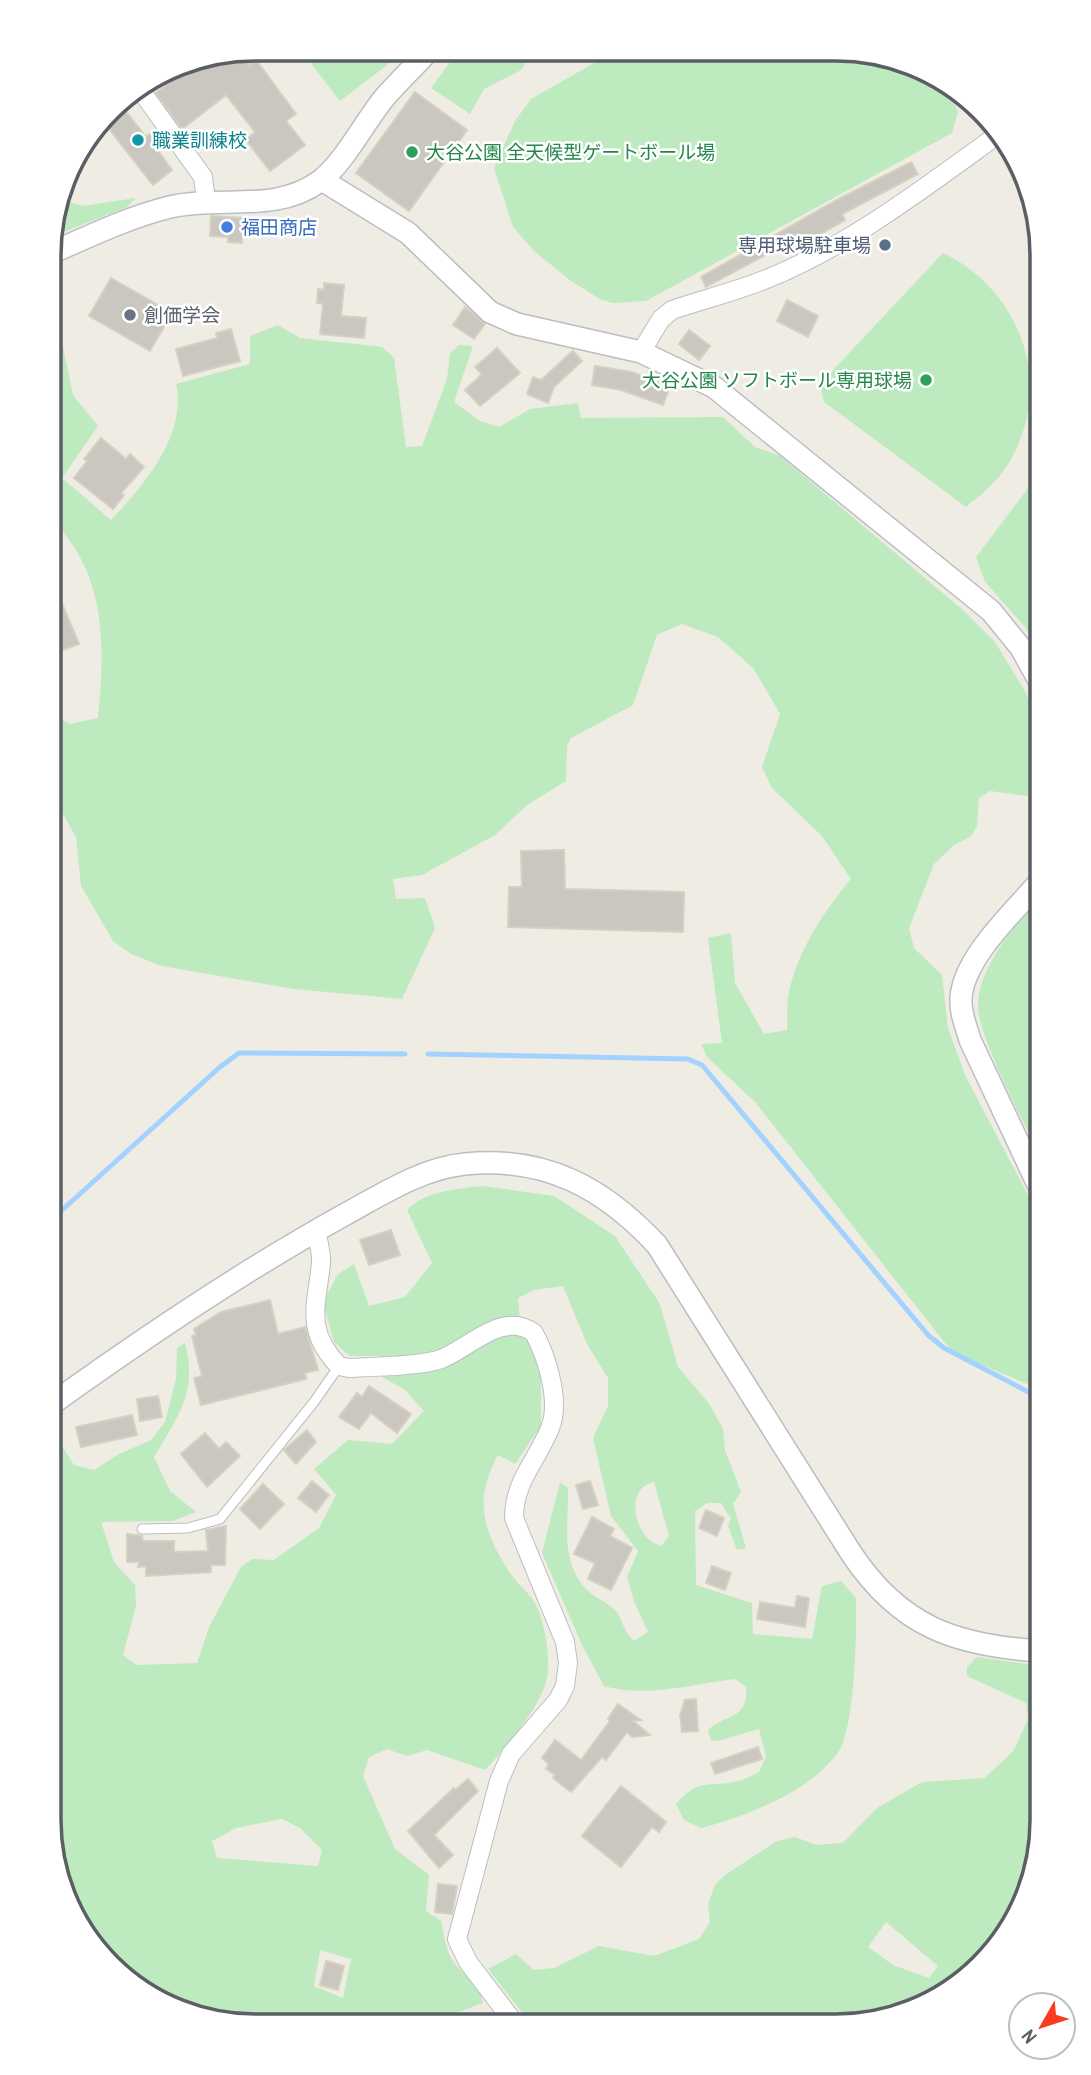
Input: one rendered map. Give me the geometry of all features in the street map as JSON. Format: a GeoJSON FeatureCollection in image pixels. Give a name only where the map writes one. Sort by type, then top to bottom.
{"type":"FeatureCollection","features":[{"type":"Feature","properties":{"kind":"street"},"geometry":{"type":"LineString","coordinates":[[62,248],[126,220],[171,207],[206,201],[279,201],[296,196],[322,180],[386,97],[419,61]]}},
{"type":"Feature","properties":{"kind":"street"},"geometry":{"type":"LineString","coordinates":[[145,96],[203,177],[206,201]]}},
{"type":"Feature","properties":{"kind":"street"},"geometry":{"type":"LineString","coordinates":[[641,352],[651,333],[672,310],[767,279],[805,262],[904,201],[991,139]]}},
{"type":"Feature","properties":{"kind":"street"},"geometry":{"type":"LineString","coordinates":[[322,180],[408,233],[490,312],[516,324],[641,352],[714,387],[991,611],[1021,648],[1030,664]]}},
{"type":"Feature","properties":{"kind":"street"},"geometry":{"type":"LineString","coordinates":[[1029,1167],[970,1040],[962,1015],[961,998],[965,978],[976,959],[1030,893]]}},
{"type":"Feature","properties":{"kind":"street"},"geometry":{"type":"LineString","coordinates":[[61,1398],[212,1292],[316,1230],[413,1180],[464,1164],[512,1164],[535,1168],[593,1190],[624,1211],[657,1245],[851,1553],[880,1591],[920,1622],[942,1633],[988,1646],[1029,1650]]}},
{"type":"Feature","properties":{"kind":"street"},"geometry":{"type":"LineString","coordinates":[[316,1230],[321,1261],[313,1311],[322,1343],[339,1366],[349,1368],[440,1360],[508,1325],[525,1327],[539,1343],[553,1396],[551,1427],[520,1482],[514,1498],[514,1518],[565,1642],[568,1663],[565,1686],[558,1700],[512,1754],[499,1780],[457,1939],[461,1951],[508,2014]]}},
{"type":"Feature","properties":{"kind":"lane"},"geometry":{"type":"LineString","coordinates":[[142,1529],[188,1528],[220,1520],[314,1402],[339,1366]]}},
{"type":"Feature","properties":{"kind":"green space"},"geometry":{"type":"Polygon","coordinates":[[[309,61],[393,61],[340,101],[309,61]]]}},
{"type":"Feature","properties":{"kind":"green space"},"geometry":{"type":"Polygon","coordinates":[[[451,61],[527,61],[521,70],[484,89],[470,114],[431,88],[451,61]]]}},
{"type":"Feature","properties":{"kind":"green space"},"geometry":{"type":"Polygon","coordinates":[[[598,61],[836,61],[874,65],[922,81],[953,101],[958,112],[952,133],[646,301],[612,303],[600,299],[571,281],[534,251],[513,227],[494,168],[515,121],[531,99],[598,61]]]}},
{"type":"Feature","properties":{"kind":"green space"},"geometry":{"type":"Polygon","coordinates":[[[136,198],[127,207],[63,232],[69,202],[82,206],[136,198]]]}},
{"type":"Feature","properties":{"kind":"green space","name":"大谷公園 ソフトボール専用球場"},"geometry":{"type":"Polygon","coordinates":[[[943,253],[971,270],[995,293],[1012,318],[1024,347],[1030,378],[1028,409],[1020,440],[1000,475],[966,507],[824,402],[820,384],[943,253]]]}},
{"type":"Feature","properties":{"kind":"green space"},"geometry":{"type":"Polygon","coordinates":[[[278,325],[300,338],[382,347],[394,358],[406,447],[422,446],[447,379],[450,353],[459,345],[473,346],[454,402],[480,421],[499,427],[530,409],[578,403],[581,418],[723,417],[755,447],[780,456],[963,610],[995,642],[1030,703],[1030,796],[990,791],[979,798],[977,826],[971,836],[953,846],[934,864],[909,928],[914,948],[942,975],[948,1028],[965,1075],[1029,1198],[1029,1385],[953,1353],[755,1102],[707,1057],[701,1044],[722,1043],[708,938],[731,933],[735,983],[764,1034],[787,1030],[788,997],[805,946],[831,904],[851,879],[822,836],[772,788],[762,767],[780,714],[753,668],[718,637],[682,624],[657,635],[633,705],[571,738],[567,746],[566,781],[527,805],[495,835],[422,875],[393,879],[396,899],[425,898],[435,928],[402,999],[294,989],[162,966],[131,954],[113,941],[81,886],[76,837],[61,810],[61,719],[70,724],[98,718],[101,648],[100,625],[90,581],[61,530],[61,337],[73,395],[98,426],[62,478],[111,520],[149,475],[169,441],[178,403],[176,384],[250,364],[250,336],[278,325]]]}},
{"type":"Feature","properties":{"kind":"green space"},"geometry":{"type":"Polygon","coordinates":[[[1030,486],[1030,635],[985,582],[976,557],[1030,486]]]}},
{"type":"Feature","properties":{"kind":"green space"},"geometry":{"type":"Polygon","coordinates":[[[1030,908],[1029,1134],[985,1037],[978,1004],[985,974],[1011,931],[1030,908]]]}},
{"type":"Feature","properties":{"kind":"green space"},"geometry":{"type":"Polygon","coordinates":[[[483,1186],[554,1196],[615,1236],[660,1304],[678,1367],[710,1405],[723,1429],[725,1450],[741,1492],[733,1504],[746,1548],[737,1550],[728,1526],[731,1519],[721,1503],[707,1503],[695,1511],[696,1585],[752,1603],[753,1634],[812,1639],[822,1586],[841,1581],[856,1598],[854,1677],[844,1739],[839,1751],[827,1765],[795,1790],[776,1800],[737,1817],[701,1828],[684,1820],[676,1804],[691,1790],[705,1785],[741,1780],[759,1772],[766,1757],[759,1729],[718,1741],[711,1740],[708,1730],[740,1711],[744,1705],[746,1687],[735,1679],[636,1691],[604,1686],[582,1645],[542,1553],[560,1482],[568,1488],[568,1542],[573,1568],[588,1591],[615,1610],[634,1641],[648,1632],[627,1577],[638,1551],[611,1516],[593,1438],[608,1406],[608,1378],[587,1344],[563,1286],[534,1290],[518,1298],[521,1333],[531,1343],[541,1380],[541,1426],[515,1464],[498,1455],[486,1485],[484,1513],[499,1555],[539,1611],[548,1653],[546,1682],[528,1717],[485,1770],[427,1750],[407,1756],[387,1749],[369,1757],[363,1776],[395,1849],[429,1875],[426,1911],[441,1921],[449,1954],[478,1988],[483,2003],[453,2014],[255,2014],[205,2007],[158,1988],[137,1974],[109,1948],[81,1906],[65,1858],[61,1820],[61,1445],[74,1465],[94,1470],[119,1454],[151,1440],[165,1422],[176,1379],[177,1348],[185,1343],[189,1376],[187,1390],[178,1416],[154,1457],[170,1491],[196,1512],[173,1521],[101,1522],[114,1562],[135,1585],[136,1606],[123,1655],[136,1665],[197,1663],[209,1627],[241,1567],[252,1559],[274,1560],[319,1528],[336,1495],[314,1469],[348,1440],[392,1444],[424,1411],[404,1389],[382,1377],[379,1356],[350,1356],[334,1342],[323,1302],[338,1274],[354,1264],[369,1306],[405,1297],[432,1263],[407,1210],[433,1194],[483,1186]],[[654,1482],[638,1493],[636,1513],[639,1524],[651,1541],[661,1546],[669,1536],[654,1482]],[[282,1819],[236,1828],[212,1841],[217,1858],[318,1866],[322,1850],[300,1828],[282,1819]],[[320,1950],[314,1986],[343,1998],[351,1959],[320,1950]]]}},
{"type":"Feature","properties":{"kind":"green space"},"geometry":{"type":"Polygon","coordinates":[[[977,1657],[1029,1664],[1029,1833],[1019,1882],[1004,1917],[973,1957],[933,1988],[874,2010],[836,2014],[523,2014],[488,1969],[516,1954],[534,1970],[554,1968],[599,1946],[654,1956],[699,1939],[710,1922],[708,1904],[715,1885],[725,1875],[777,1841],[795,1837],[816,1845],[843,1843],[877,1808],[922,1782],[985,1778],[1014,1750],[1028,1719],[1026,1703],[967,1676],[967,1667],[977,1657]],[[886,1922],[868,1947],[893,1965],[929,1978],[938,1966],[886,1922]]]}},
{"type":"Feature","properties":{"kind":"building"},"geometry":{"type":"Polygon","coordinates":[[[257,61],[296,114],[286,121],[305,145],[270,171],[246,140],[255,132],[226,95],[182,129],[156,93],[172,80],[205,68],[246,62],[249,65],[257,61]]]}},
{"type":"Feature","properties":{"kind":"building","name":"大谷公園 全天候型ゲートボール場"},"geometry":{"type":"Polygon","coordinates":[[[415,92],[467,130],[409,211],[356,173],[415,92]]]}},
{"type":"Feature","properties":{"kind":"building","name":"職業訓練校"},"geometry":{"type":"Polygon","coordinates":[[[125,111],[146,137],[152,132],[161,144],[156,148],[172,170],[153,185],[108,128],[125,111]]]}},
{"type":"Feature","properties":{"kind":"building"},"geometry":{"type":"Polygon","coordinates":[[[911,162],[918,174],[842,214],[845,220],[803,244],[799,237],[706,287],[701,277],[835,201],[911,162]]]}},
{"type":"Feature","properties":{"kind":"building","name":"福田商店"},"geometry":{"type":"Polygon","coordinates":[[[211,216],[243,218],[242,243],[228,242],[228,237],[210,236],[211,216]]]}},
{"type":"Feature","properties":{"kind":"building","name":"創価学会"},"geometry":{"type":"Polygon","coordinates":[[[111,278],[172,313],[150,351],[89,316],[111,278]]]}},
{"type":"Feature","properties":{"kind":"building"},"geometry":{"type":"Polygon","coordinates":[[[324,283],[344,285],[341,316],[366,318],[364,338],[320,334],[323,304],[317,303],[318,289],[324,290],[324,283]]]}},
{"type":"Feature","properties":{"kind":"building"},"geometry":{"type":"Polygon","coordinates":[[[787,300],[818,316],[808,337],[777,321],[787,300]]]}},
{"type":"Feature","properties":{"kind":"building"},"geometry":{"type":"Polygon","coordinates":[[[465,307],[485,324],[474,339],[453,325],[465,307]]]}},
{"type":"Feature","properties":{"kind":"building"},"geometry":{"type":"Polygon","coordinates":[[[231,329],[240,361],[183,376],[176,349],[217,338],[216,333],[231,329]]]}},
{"type":"Feature","properties":{"kind":"building"},"geometry":{"type":"Polygon","coordinates":[[[689,330],[710,346],[699,360],[679,344],[689,330]]]}},
{"type":"Feature","properties":{"kind":"building"},"geometry":{"type":"Polygon","coordinates":[[[497,348],[520,373],[480,406],[465,390],[482,374],[475,367],[497,348]]]}},
{"type":"Feature","properties":{"kind":"building"},"geometry":{"type":"Polygon","coordinates":[[[573,351],[582,361],[554,387],[548,403],[527,394],[533,377],[541,380],[573,351]]]}},
{"type":"Feature","properties":{"kind":"building"},"geometry":{"type":"Polygon","coordinates":[[[595,366],[632,372],[670,386],[663,405],[621,390],[592,385],[595,366]]]}},
{"type":"Feature","properties":{"kind":"building"},"geometry":{"type":"Polygon","coordinates":[[[101,438],[126,459],[130,454],[144,467],[121,493],[124,495],[113,509],[74,478],[87,461],[84,459],[101,438]]]}},
{"type":"Feature","properties":{"kind":"building"},"geometry":{"type":"Polygon","coordinates":[[[61,601],[79,644],[61,651],[61,601]]]}},
{"type":"Feature","properties":{"kind":"building"},"geometry":{"type":"Polygon","coordinates":[[[564,850],[565,889],[684,892],[683,932],[508,927],[509,887],[522,887],[521,851],[564,850]]]}},
{"type":"Feature","properties":{"kind":"building"},"geometry":{"type":"Polygon","coordinates":[[[391,1230],[400,1255],[369,1265],[360,1240],[391,1230]]]}},
{"type":"Feature","properties":{"kind":"building"},"geometry":{"type":"Polygon","coordinates":[[[270,1300],[278,1334],[305,1327],[318,1370],[305,1373],[306,1379],[201,1405],[194,1378],[202,1376],[192,1336],[196,1335],[194,1329],[221,1312],[270,1300]]]}},
{"type":"Feature","properties":{"kind":"building"},"geometry":{"type":"Polygon","coordinates":[[[369,1386],[411,1414],[397,1433],[371,1413],[359,1429],[339,1417],[357,1393],[362,1397],[369,1386]]]}},
{"type":"Feature","properties":{"kind":"building"},"geometry":{"type":"Polygon","coordinates":[[[158,1396],[162,1417],[140,1421],[137,1399],[158,1396]]]}},
{"type":"Feature","properties":{"kind":"building"},"geometry":{"type":"Polygon","coordinates":[[[132,1415],[137,1435],[81,1447],[76,1427],[132,1415]]]}},
{"type":"Feature","properties":{"kind":"building"},"geometry":{"type":"Polygon","coordinates":[[[307,1430],[316,1442],[296,1464],[284,1450],[307,1430]]]}},
{"type":"Feature","properties":{"kind":"building"},"geometry":{"type":"Polygon","coordinates":[[[205,1433],[219,1449],[226,1442],[240,1456],[207,1487],[181,1454],[205,1433]]]}},
{"type":"Feature","properties":{"kind":"building"},"geometry":{"type":"Polygon","coordinates":[[[312,1481],[329,1495],[316,1512],[298,1498],[312,1481]]]}},
{"type":"Feature","properties":{"kind":"building"},"geometry":{"type":"Polygon","coordinates":[[[590,1481],[598,1505],[583,1509],[576,1485],[590,1481]]]}},
{"type":"Feature","properties":{"kind":"building"},"geometry":{"type":"Polygon","coordinates":[[[263,1484],[284,1504],[260,1529],[240,1509],[263,1484]]]}},
{"type":"Feature","properties":{"kind":"building"},"geometry":{"type":"Polygon","coordinates":[[[706,1510],[724,1518],[717,1536],[699,1528],[706,1510]]]}},
{"type":"Feature","properties":{"kind":"building"},"geometry":{"type":"Polygon","coordinates":[[[592,1517],[614,1529],[610,1536],[632,1548],[611,1590],[588,1579],[595,1563],[574,1554],[592,1517]]]}},
{"type":"Feature","properties":{"kind":"building"},"geometry":{"type":"Polygon","coordinates":[[[226,1526],[225,1565],[211,1565],[211,1572],[146,1576],[146,1566],[138,1567],[139,1562],[127,1562],[127,1534],[142,1536],[143,1541],[174,1541],[174,1552],[208,1551],[206,1530],[226,1526]]]}},
{"type":"Feature","properties":{"kind":"building"},"geometry":{"type":"Polygon","coordinates":[[[712,1566],[731,1573],[725,1590],[706,1583],[712,1566]]]}},
{"type":"Feature","properties":{"kind":"building"},"geometry":{"type":"Polygon","coordinates":[[[797,1596],[809,1598],[805,1627],[757,1619],[760,1602],[795,1608],[797,1596]]]}},
{"type":"Feature","properties":{"kind":"building"},"geometry":{"type":"Polygon","coordinates":[[[696,1699],[698,1731],[682,1732],[680,1715],[685,1700],[696,1699]]]}},
{"type":"Feature","properties":{"kind":"building"},"geometry":{"type":"Polygon","coordinates":[[[618,1704],[641,1720],[633,1721],[650,1735],[632,1737],[627,1732],[606,1760],[602,1757],[571,1792],[553,1778],[555,1775],[546,1769],[549,1764],[542,1758],[555,1740],[581,1760],[610,1721],[608,1719],[618,1704]]]}},
{"type":"Feature","properties":{"kind":"building"},"geometry":{"type":"Polygon","coordinates":[[[758,1747],[762,1759],[715,1774],[711,1763],[758,1747]]]}},
{"type":"Feature","properties":{"kind":"building"},"geometry":{"type":"Polygon","coordinates":[[[468,1779],[478,1791],[434,1835],[453,1855],[439,1868],[408,1831],[454,1788],[455,1790],[468,1779]]]}},
{"type":"Feature","properties":{"kind":"building"},"geometry":{"type":"Polygon","coordinates":[[[621,1786],[666,1822],[659,1832],[652,1827],[621,1867],[582,1836],[621,1786]]]}},
{"type":"Feature","properties":{"kind":"building"},"geometry":{"type":"Polygon","coordinates":[[[438,1884],[457,1886],[452,1914],[435,1912],[438,1884]]]}},
{"type":"Feature","properties":{"kind":"building"},"geometry":{"type":"Polygon","coordinates":[[[326,1961],[344,1966],[338,1990],[320,1985],[326,1961]]]}},
{"type":"Feature","properties":{"kind":"waterway"},"geometry":{"type":"LineString","coordinates":[[61,1211],[220,1067],[239,1053],[405,1054]]}},
{"type":"Feature","properties":{"kind":"waterway"},"geometry":{"type":"LineString","coordinates":[[428,1054],[688,1059],[702,1065],[928,1335],[944,1348],[1029,1392]]}},
{"type":"Feature","properties":{"kind":"place","name":"職業訓練校"},"geometry":{"type":"Point","coordinates":[138,140]}},
{"type":"Feature","properties":{"kind":"place","name":"大谷公園 全天候型ゲートボール場"},"geometry":{"type":"Point","coordinates":[412,152]}},
{"type":"Feature","properties":{"kind":"place","name":"福田商店"},"geometry":{"type":"Point","coordinates":[227,227]}},
{"type":"Feature","properties":{"kind":"place","name":"専用球場駐車場"},"geometry":{"type":"Point","coordinates":[885,245]}},
{"type":"Feature","properties":{"kind":"place","name":"創価学会"},"geometry":{"type":"Point","coordinates":[130,315]}},
{"type":"Feature","properties":{"kind":"place","name":"大谷公園 ソフトボール専用球場"},"geometry":{"type":"Point","coordinates":[926,380]}}]}
